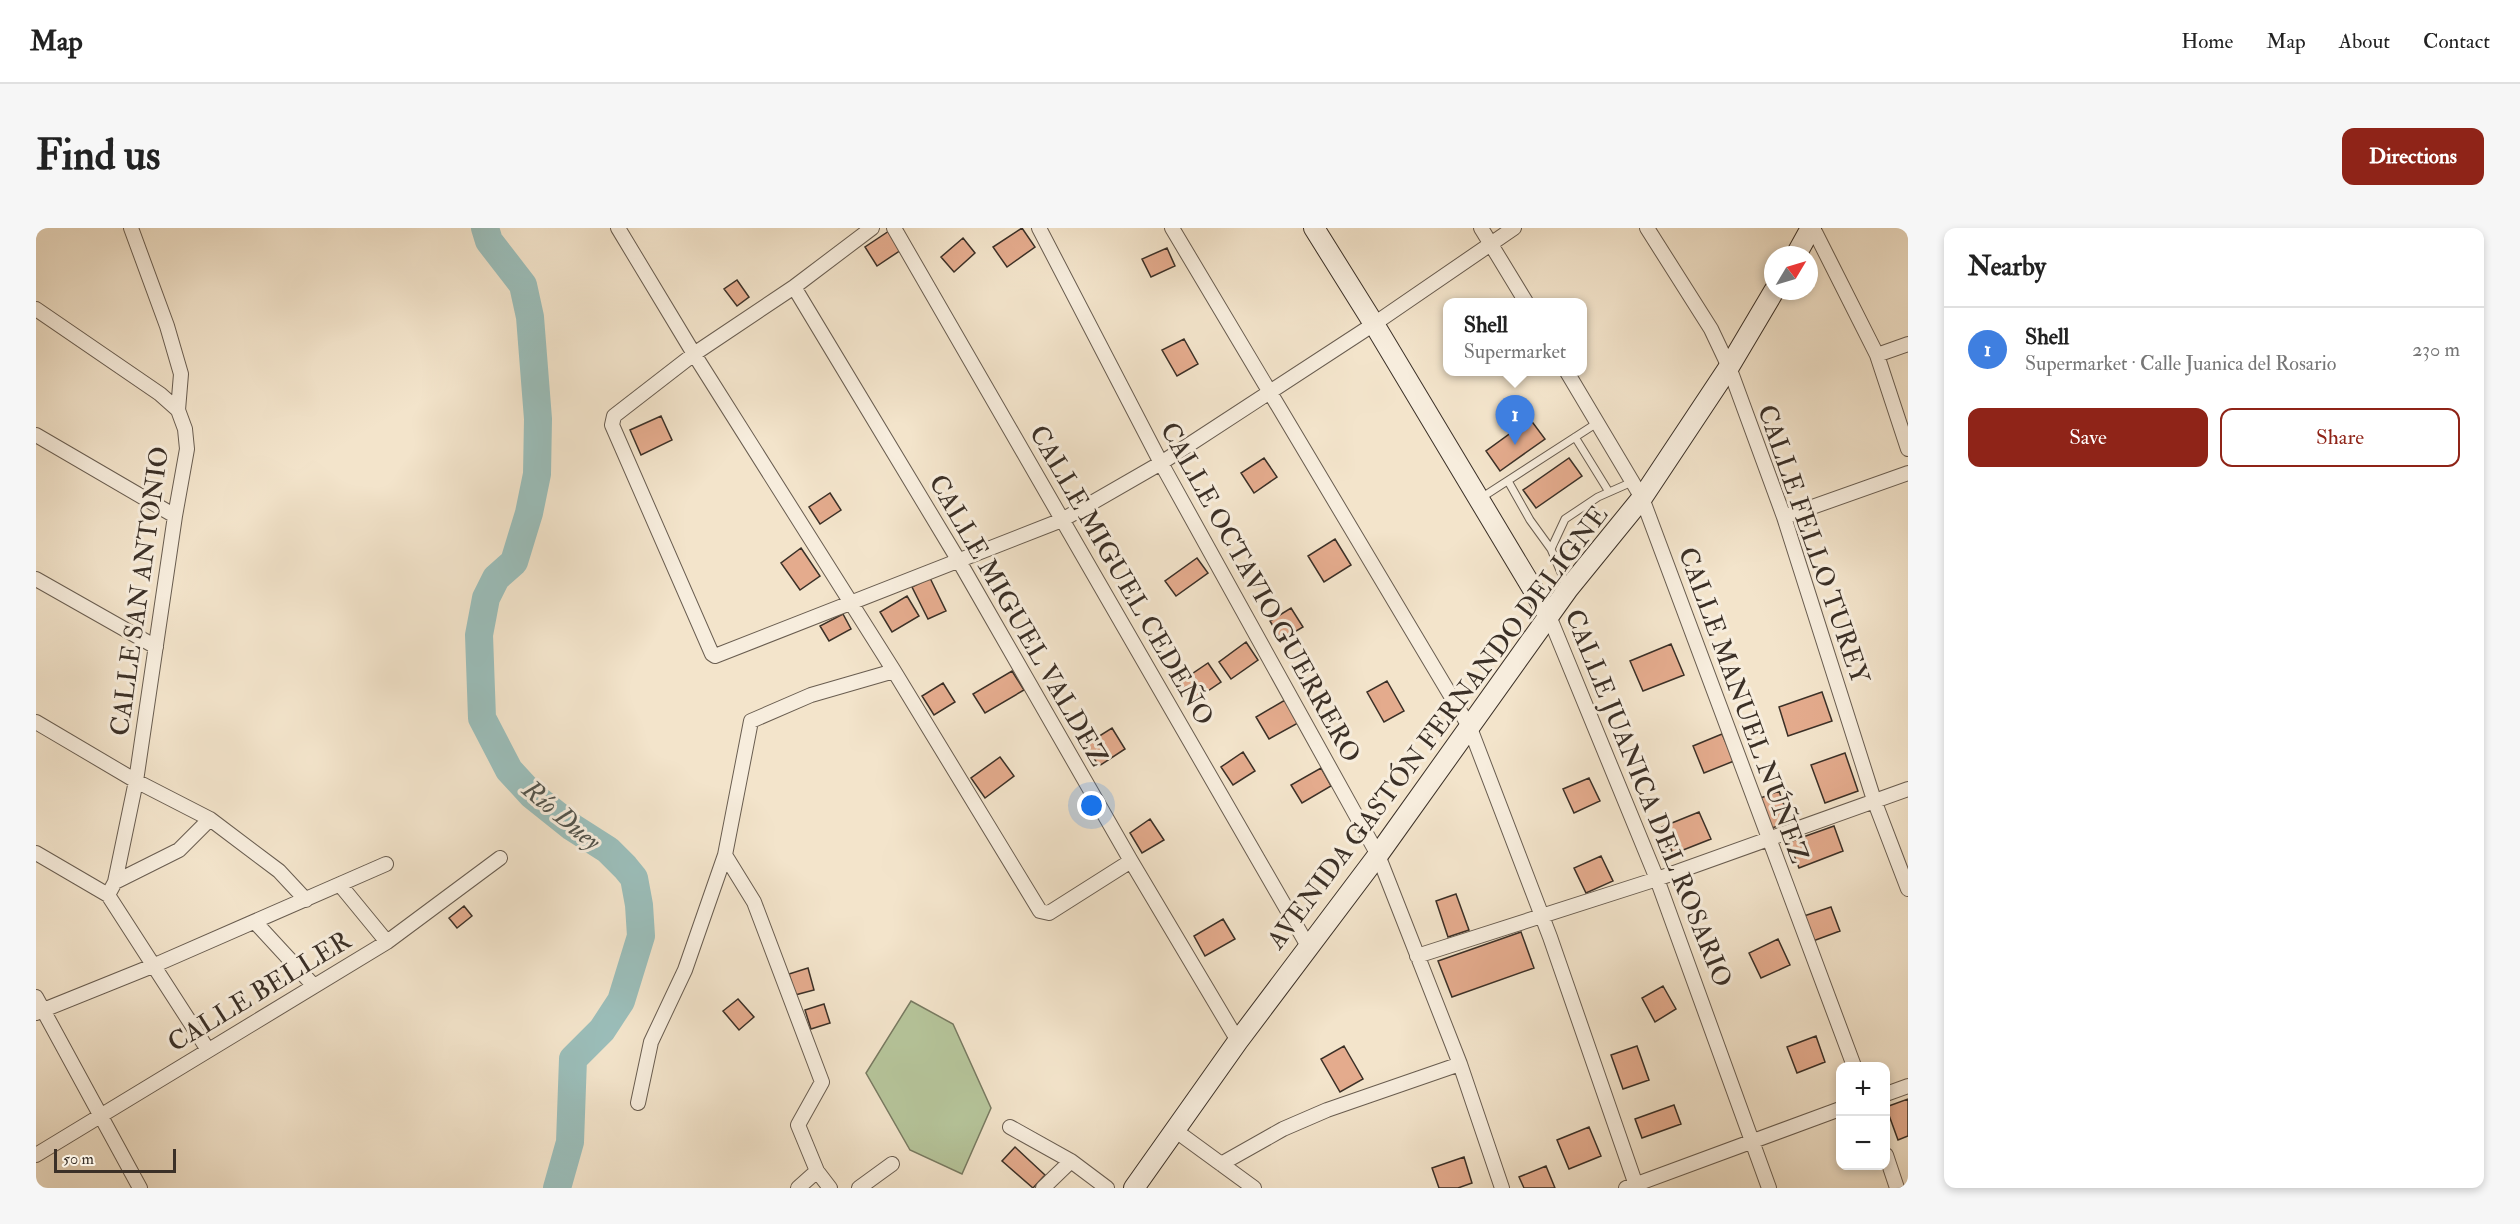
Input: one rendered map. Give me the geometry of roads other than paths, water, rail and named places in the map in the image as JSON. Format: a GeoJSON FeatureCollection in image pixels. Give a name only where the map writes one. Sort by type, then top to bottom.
{"type":"FeatureCollection","features":[{"type":"Feature","properties":{"kind":"street","name":"CALLE SAN ANTONIO"},"geometry":{"type":"LineString","coordinates":[[108,895],[115,882],[136,781],[187,449],[185,429],[178,410],[181,374],[167,326],[131,228]]}},
{"type":"Feature","properties":{"kind":"street"},"geometry":{"type":"LineString","coordinates":[[618,228],[694,354],[894,671],[1040,911],[1049,913],[1131,861]]}},
{"type":"Feature","properties":{"kind":"street"},"geometry":{"type":"LineString","coordinates":[[872,228],[794,287],[694,354],[614,416],[612,425],[712,654],[719,655],[1062,520],[1161,463],[1374,324],[1514,228]]}},
{"type":"Feature","properties":{"kind":"street","name":"CALLE MIGUEL CEDEÑO"},"geometry":{"type":"LineString","coordinates":[[894,228],[1308,946]]}},
{"type":"Feature","properties":{"kind":"street","name":"CALLE OCTAVIO GUERRERO"},"geometry":{"type":"LineString","coordinates":[[1039,228],[1161,463],[1378,855],[1460,1064],[1502,1188]]}},
{"type":"Feature","properties":{"kind":"street"},"geometry":{"type":"LineString","coordinates":[[1172,228],[1470,728],[1543,916],[1633,1187],[1836,1111]]}},
{"type":"Feature","properties":{"kind":"street","name":"CALLE JUANICA DEL ROSARIO"},"geometry":{"type":"LineString","coordinates":[[1314,228],[1550,616],[1657,879],[1769,1188]]}},
{"type":"Feature","properties":{"kind":"street"},"geometry":{"type":"LineString","coordinates":[[1481,228],[1523,298]]}},
{"type":"Feature","properties":{"kind":"street","name":"CALLE FELLO TUREY"},"geometry":{"type":"LineString","coordinates":[[1647,228],[1712,329],[1729,367],[1784,517],[1874,800],[1908,889]]}},
{"type":"Feature","properties":{"kind":"street"},"geometry":{"type":"LineString","coordinates":[[1800,246],[1808,230]]}},
{"type":"Feature","properties":{"kind":"street"},"geometry":{"type":"LineString","coordinates":[[1808,230],[1877,355],[1908,449]]}},
{"type":"Feature","properties":{"kind":"street","name":"CALLE MIGUEL VALDEZ"},"geometry":{"type":"LineString","coordinates":[[794,287],[959,561],[1131,861],[1238,1041]]}},
{"type":"Feature","properties":{"kind":"street","name":"AVENIDA GASTÓN FERNANDO DELIGNE"},"geometry":{"type":"LineString","coordinates":[[1134,1188],[1238,1041],[1470,728],[1637,490],[1729,367],[1769,300]]}},
{"type":"Feature","properties":{"kind":"street"},"geometry":{"type":"LineString","coordinates":[[36,309],[160,394],[178,410]]}},
{"type":"Feature","properties":{"kind":"street"},"geometry":{"type":"LineString","coordinates":[[1877,355],[1908,344]]}},
{"type":"Feature","properties":{"kind":"street","name":"CALLE MANUEL NÚÑEZ"},"geometry":{"type":"LineString","coordinates":[[1569,376],[1637,490],[1852,1062]]}},
{"type":"Feature","properties":{"kind":"street"},"geometry":{"type":"LineString","coordinates":[[36,435],[175,516]]}},
{"type":"Feature","properties":{"kind":"street"},"geometry":{"type":"LineString","coordinates":[[1784,517],[1908,473]]}},
{"type":"Feature","properties":{"kind":"street"},"geometry":{"type":"LineString","coordinates":[[36,579],[156,647]]}},
{"type":"Feature","properties":{"kind":"street"},"geometry":{"type":"LineString","coordinates":[[638,1103],[651,1042],[685,970],[725,855],[751,721],[811,695],[894,671]]}},
{"type":"Feature","properties":{"kind":"street"},"geometry":{"type":"LineString","coordinates":[[36,722],[136,781],[210,819],[279,871],[306,900]]}},
{"type":"Feature","properties":{"kind":"street"},"geometry":{"type":"LineString","coordinates":[[1417,956],[1657,879],[1908,789]]}},
{"type":"Feature","properties":{"kind":"street"},"geometry":{"type":"LineString","coordinates":[[115,882],[179,850],[210,819]]}},
{"type":"Feature","properties":{"kind":"street"},"geometry":{"type":"LineString","coordinates":[[36,853],[108,895],[208,1050]]}},
{"type":"Feature","properties":{"kind":"street"},"geometry":{"type":"LineString","coordinates":[[725,855],[754,902],[822,1082],[798,1125],[817,1171],[830,1188]]}},
{"type":"Feature","properties":{"kind":"street","name":"CALLE BELLER"},"geometry":{"type":"LineString","coordinates":[[36,1155],[387,942],[500,858]]}},
{"type":"Feature","properties":{"kind":"street"},"geometry":{"type":"LineString","coordinates":[[39,1012],[341,886],[386,864]]}},
{"type":"Feature","properties":{"kind":"street"},"geometry":{"type":"LineString","coordinates":[[341,886],[387,942]]}},
{"type":"Feature","properties":{"kind":"street"},"geometry":{"type":"LineString","coordinates":[[255,921],[314,986]]}},
{"type":"Feature","properties":{"kind":"street"},"geometry":{"type":"LineString","coordinates":[[36,997],[39,1012],[140,1188]]}},
{"type":"Feature","properties":{"kind":"street"},"geometry":{"type":"LineString","coordinates":[[1221,1164],[1282,1129],[1327,1110],[1460,1064]]}},
{"type":"Feature","properties":{"kind":"street"},"geometry":{"type":"LineString","coordinates":[[1890,1093],[1908,1086]]}},
{"type":"Feature","properties":{"kind":"street"},"geometry":{"type":"LineString","coordinates":[[1010,1127],[1071,1161],[1107,1188]]}},
{"type":"Feature","properties":{"kind":"street"},"geometry":{"type":"LineString","coordinates":[[1176,1131],[1254,1188]]}},
{"type":"Feature","properties":{"kind":"street"},"geometry":{"type":"LineString","coordinates":[[1044,1188],[1071,1161]]}},
{"type":"Feature","properties":{"kind":"street"},"geometry":{"type":"LineString","coordinates":[[860,1188],[892,1164]]}},
{"type":"Feature","properties":{"kind":"street"},"geometry":{"type":"LineString","coordinates":[[1890,1167],[1897,1188]]}},
{"type":"Feature","properties":{"kind":"street"},"geometry":{"type":"LineString","coordinates":[[798,1188],[817,1171]]}},
{"type":"Feature","properties":{"kind":"lane"},"geometry":{"type":"LineString","coordinates":[[1480,500],[1597,423]]}},
{"type":"Feature","properties":{"kind":"lane"},"geometry":{"type":"LineString","coordinates":[[1575,437],[1609,492]]}},
{"type":"Feature","properties":{"kind":"lane"},"geometry":{"type":"LineString","coordinates":[[1508,481],[1530,520],[1551,549],[1568,589]]}},
{"type":"Feature","properties":{"kind":"lane"},"geometry":{"type":"LineString","coordinates":[[1551,549],[1565,519],[1609,492],[1637,490]]}},
{"type":"Feature","properties":{"kind":"waterway","name":"Río Duey"},"geometry":{"type":"LineString","coordinates":[[485,228],[489,241],[523,285],[530,317],[538,419],[537,474],[529,513],[514,562],[496,578],[486,598],[479,635],[482,718],[509,770],[532,795],[572,827],[608,850],[625,867],[634,878],[639,905],[641,936],[621,1001],[602,1030],[573,1059],[570,1142],[557,1188]]}},
{"type":"Feature","properties":{"kind":"place","name":"Shell"},"geometry":{"type":"Point","coordinates":[1515,445]}}]}
